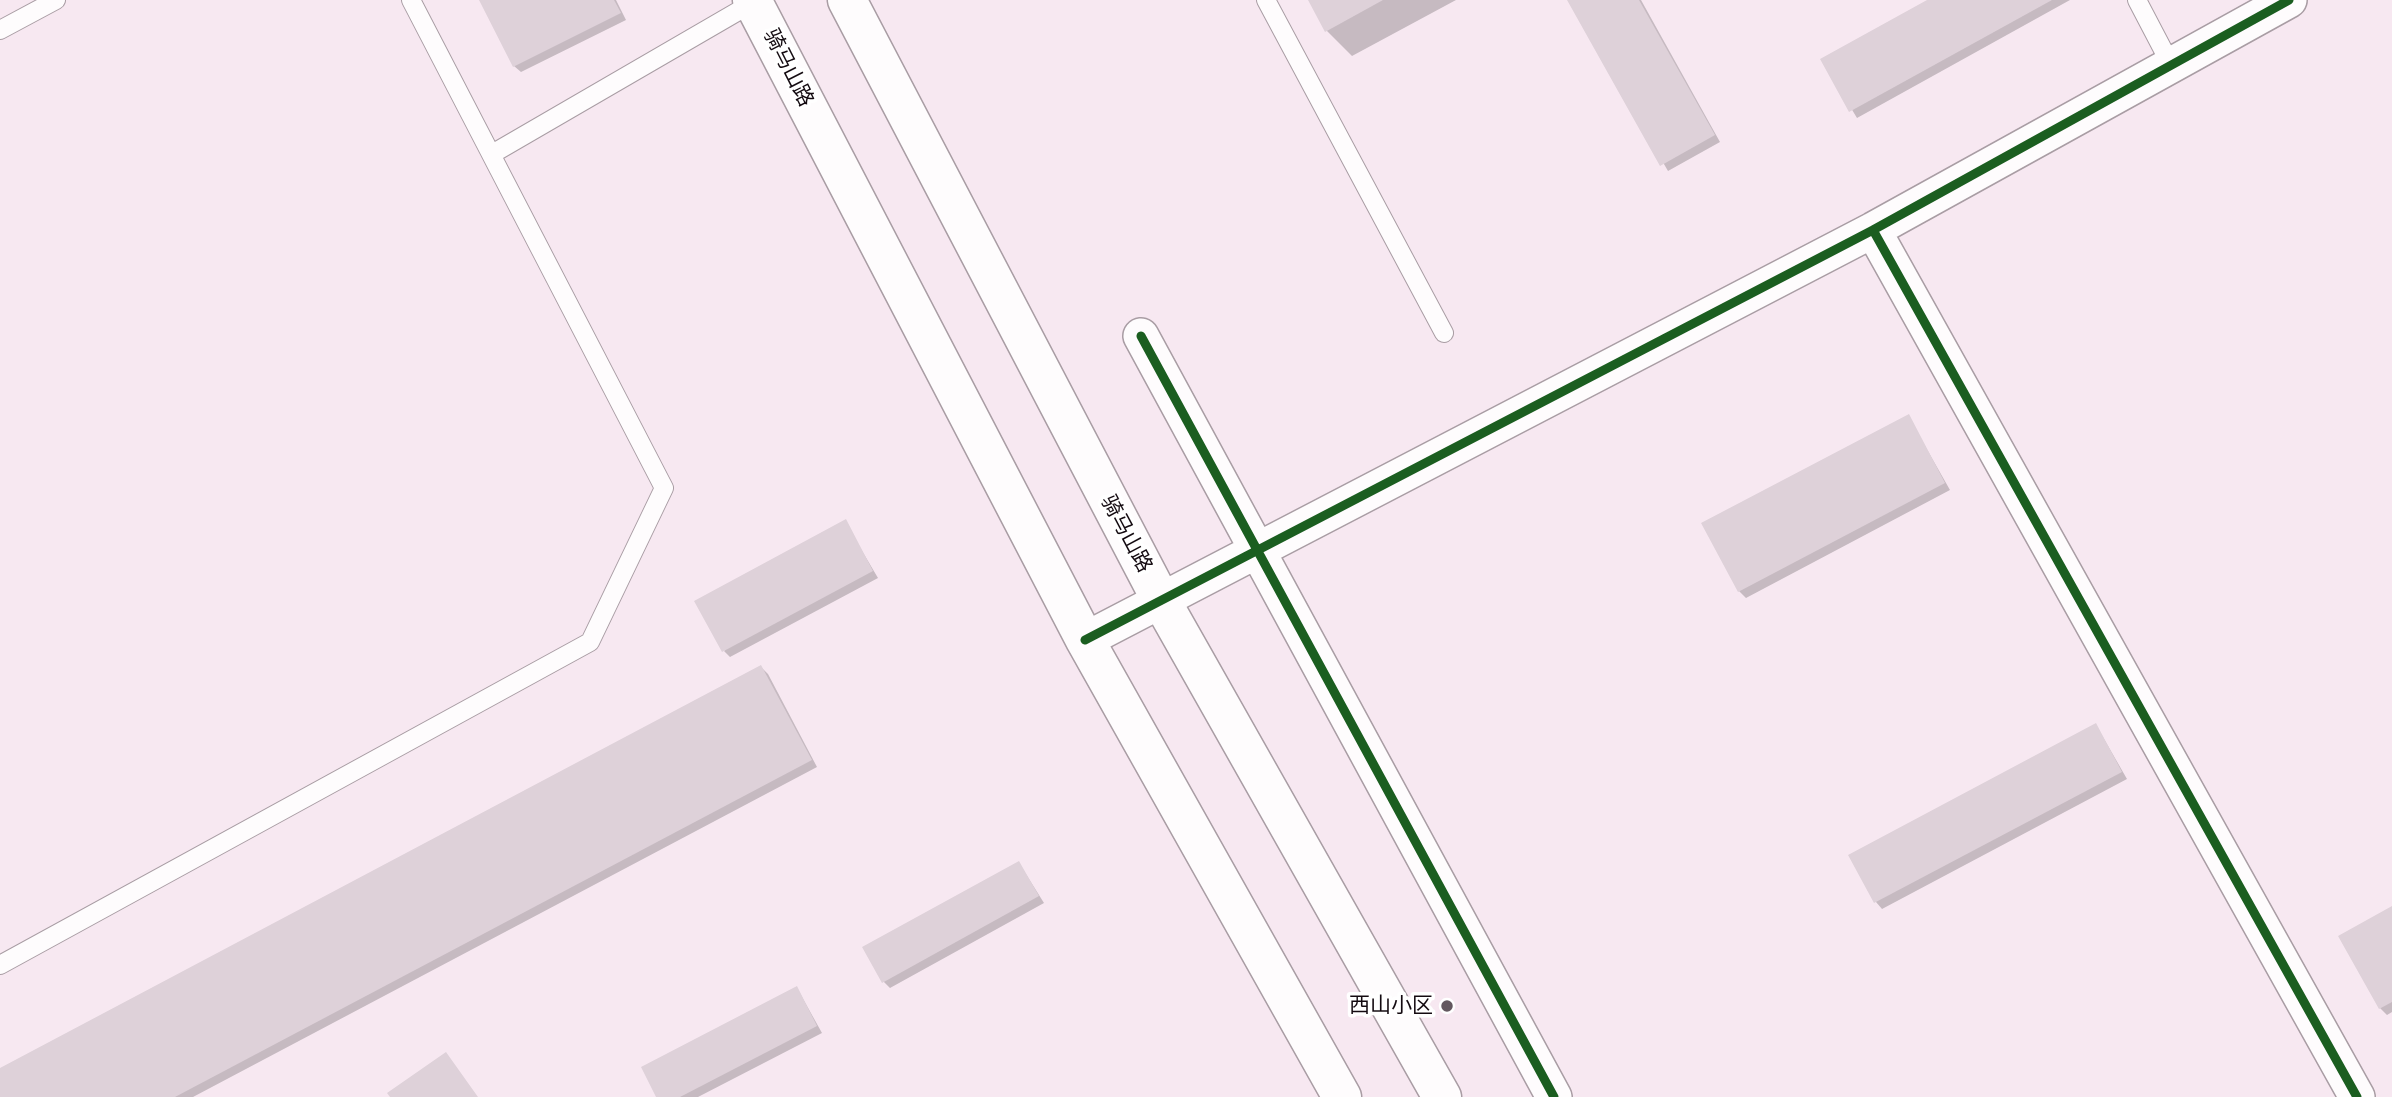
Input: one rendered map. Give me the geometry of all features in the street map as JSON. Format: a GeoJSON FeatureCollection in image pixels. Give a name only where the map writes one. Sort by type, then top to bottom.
{"type":"FeatureCollection","features":[{"type":"Feature","properties":{"kind":"main road","name":"骑马山路"},"geometry":{"type":"LineString","coordinates":[[847,0],[1162,602],[1442,1097]]}},
{"type":"Feature","properties":{"kind":"main road","name":"骑马山路"},"geometry":{"type":"LineString","coordinates":[[753,1],[1085,640],[1342,1097]]}},
{"type":"Feature","properties":{"kind":"street"},"geometry":{"type":"LineString","coordinates":[[1085,640],[1259,552],[1873,230],[2289,0]]}},
{"type":"Feature","properties":{"kind":"street"},"geometry":{"type":"LineString","coordinates":[[1873,230],[2357,1097]]}},
{"type":"Feature","properties":{"kind":"street"},"geometry":{"type":"LineString","coordinates":[[1141,336],[1554,1097]]}},
{"type":"Feature","properties":{"kind":"lane"},"geometry":{"type":"LineString","coordinates":[[0,30],[56,0]]}},
{"type":"Feature","properties":{"kind":"lane"},"geometry":{"type":"LineString","coordinates":[[0,965],[590,642],[664,488],[411,0]]}},
{"type":"Feature","properties":{"kind":"lane"},"geometry":{"type":"LineString","coordinates":[[1266,0],[1444,333]]}},
{"type":"Feature","properties":{"kind":"lane"},"geometry":{"type":"LineString","coordinates":[[2137,0],[2171,65]]}},
{"type":"Feature","properties":{"kind":"lane"},"geometry":{"type":"LineString","coordinates":[[492,154],[753,1]]}},
{"type":"Feature","properties":{"kind":"building"},"geometry":{"type":"Polygon","coordinates":[[[479,0],[614,0],[621,13],[513,67],[479,0]]]}},
{"type":"Feature","properties":{"kind":"building"},"geometry":{"type":"Polygon","coordinates":[[[1308,0],[1383,0],[1325,32],[1308,0]]]}},
{"type":"Feature","properties":{"kind":"building"},"geometry":{"type":"Polygon","coordinates":[[[1567,0],[1639,0],[1715,135],[1660,166],[1567,0]]]}},
{"type":"Feature","properties":{"kind":"building"},"geometry":{"type":"Polygon","coordinates":[[[1927,0],[2052,0],[1849,112],[1820,59],[1927,0]]]}},
{"type":"Feature","properties":{"kind":"building"},"geometry":{"type":"Polygon","coordinates":[[[1909,414],[1945,483],[1738,592],[1701,523],[1909,414]]]}},
{"type":"Feature","properties":{"kind":"building"},"geometry":{"type":"Polygon","coordinates":[[[846,519],[873,571],[722,652],[694,601],[846,519]]]}},
{"type":"Feature","properties":{"kind":"building"},"geometry":{"type":"Polygon","coordinates":[[[761,665],[812,760],[175,1097],[0,1097],[0,1068],[761,665]]]}},
{"type":"Feature","properties":{"kind":"building"},"geometry":{"type":"Polygon","coordinates":[[[2096,723],[2122,772],[1874,903],[1848,855],[2096,723]]]}},
{"type":"Feature","properties":{"kind":"building"},"geometry":{"type":"Polygon","coordinates":[[[1019,861],[1039,896],[882,983],[862,947],[1019,861]]]}},
{"type":"Feature","properties":{"kind":"building"},"geometry":{"type":"Polygon","coordinates":[[[2392,906],[2392,1002],[2379,1009],[2338,936],[2392,906]]]}},
{"type":"Feature","properties":{"kind":"building"},"geometry":{"type":"Polygon","coordinates":[[[797,986],[817,1026],[680,1097],[656,1097],[641,1067],[797,986]]]}},
{"type":"Feature","properties":{"kind":"building"},"geometry":{"type":"Polygon","coordinates":[[[446,1052],[478,1097],[390,1097],[387,1093],[446,1052]]]}},
{"type":"Feature","properties":{"kind":"cycle path"},"geometry":{"type":"LineString","coordinates":[[1085,640],[1873,230],[2289,0]]}},
{"type":"Feature","properties":{"kind":"cycle path"},"geometry":{"type":"LineString","coordinates":[[1873,230],[2357,1097]]}},
{"type":"Feature","properties":{"kind":"cycle path"},"geometry":{"type":"LineString","coordinates":[[1141,336],[1554,1097]]}},
{"type":"Feature","properties":{"kind":"place","name":"西山小区"},"geometry":{"type":"Point","coordinates":[1447,1006]}}]}
